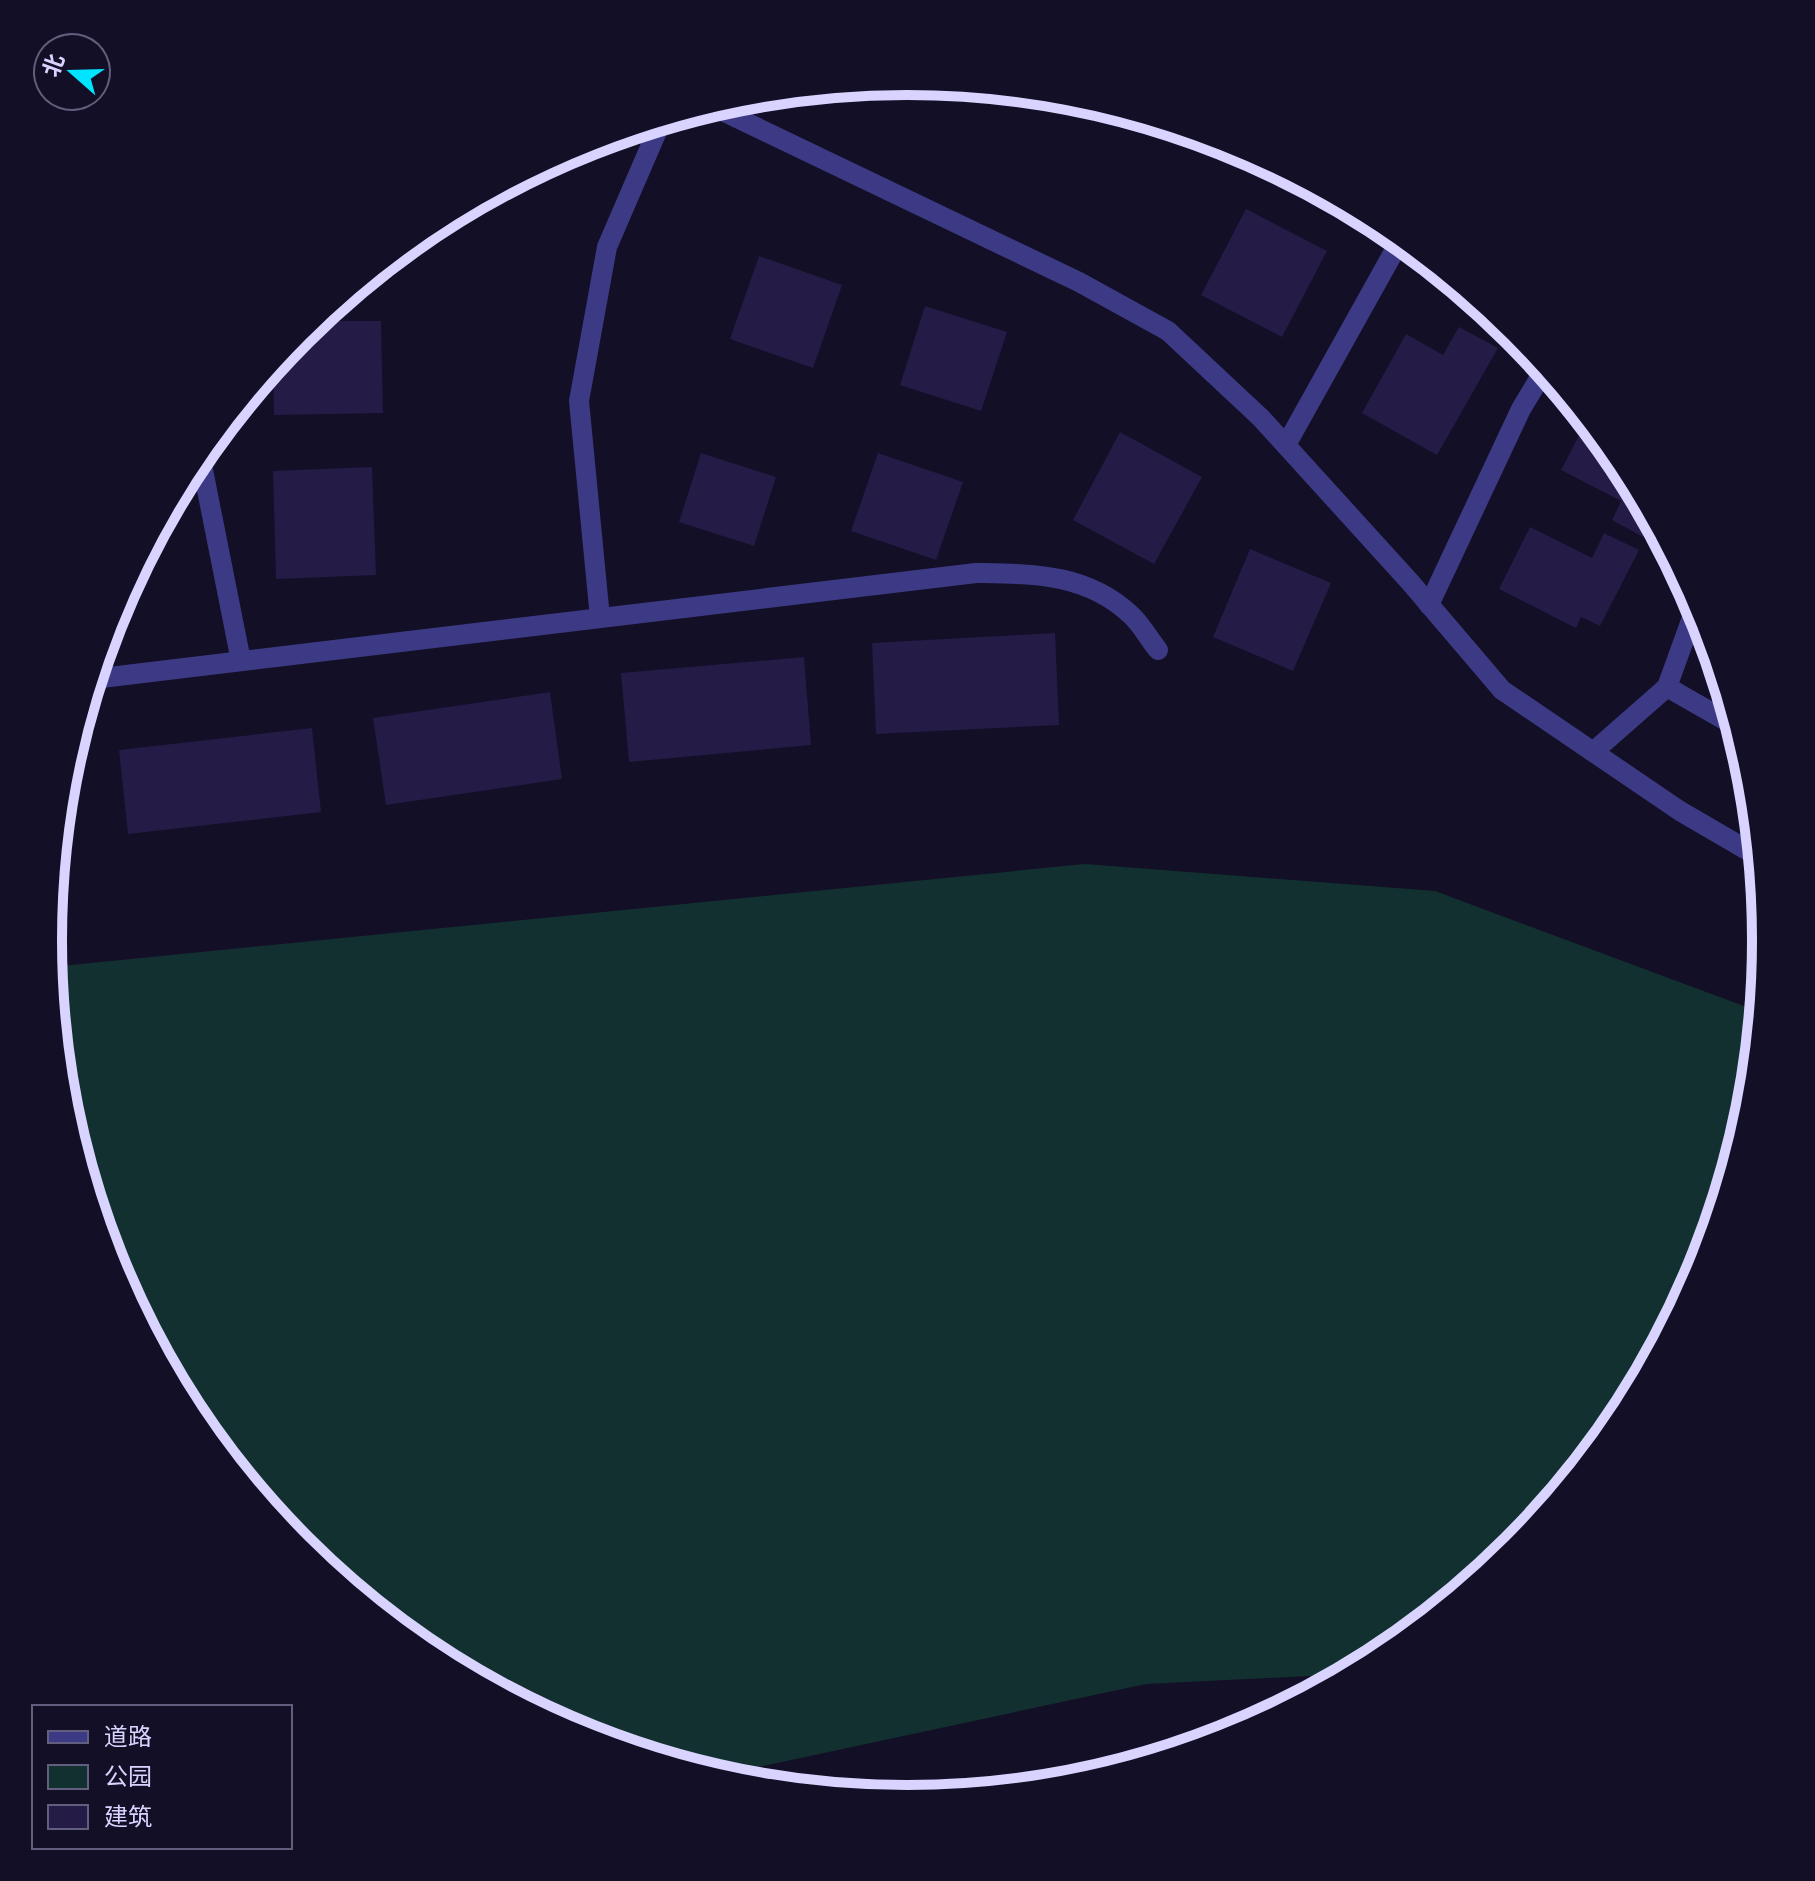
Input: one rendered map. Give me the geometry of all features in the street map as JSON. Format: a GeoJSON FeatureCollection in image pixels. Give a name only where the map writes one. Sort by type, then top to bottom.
{"type":"FeatureCollection","features":[{"type":"Feature","properties":{"kind":"street"},"geometry":{"type":"LineString","coordinates":[[729,114],[1079,282],[1168,331],[1261,418],[1502,690],[1680,811],[1748,851]]}},
{"type":"Feature","properties":{"kind":"street"},"geometry":{"type":"LineString","coordinates":[[600,618],[579,401],[607,247],[656,134]]}},
{"type":"Feature","properties":{"kind":"street"},"geometry":{"type":"LineString","coordinates":[[1286,445],[1395,250]]}},
{"type":"Feature","properties":{"kind":"street"},"geometry":{"type":"LineString","coordinates":[[1429,605],[1521,409],[1539,379]]}},
{"type":"Feature","properties":{"kind":"street"},"geometry":{"type":"LineString","coordinates":[[203,472],[241,661]]}},
{"type":"Feature","properties":{"kind":"street"},"geometry":{"type":"LineString","coordinates":[[104,678],[976,573],[1043,574],[1091,587],[1132,615],[1158,650]]}},
{"type":"Feature","properties":{"kind":"street"},"geometry":{"type":"LineString","coordinates":[[1593,752],[1667,687],[1691,622]]}},
{"type":"Feature","properties":{"kind":"street"},"geometry":{"type":"LineString","coordinates":[[1667,687],[1723,719]]}},
{"type":"Feature","properties":{"kind":"green space"},"geometry":{"type":"Polygon","coordinates":[[[1085,864],[1435,891],[1750,1008],[1737,1105],[1708,1212],[1689,1264],[1640,1363],[1611,1410],[1543,1498],[1465,1576],[1422,1611],[1377,1644],[1326,1675],[1146,1684],[744,1770],[689,1757],[584,1722],[485,1673],[438,1644],[350,1576],[272,1498],[204,1410],[175,1363],[126,1264],[91,1159],[78,1105],[69,1051],[63,966],[1085,864]]]}},
{"type":"Feature","properties":{"kind":"building"},"geometry":{"type":"Polygon","coordinates":[[[1246,209],[1327,251],[1282,337],[1201,295],[1246,209]]]}},
{"type":"Feature","properties":{"kind":"building"},"geometry":{"type":"Polygon","coordinates":[[[759,256],[842,285],[813,368],[730,339],[759,256]]]}},
{"type":"Feature","properties":{"kind":"building"},"geometry":{"type":"Polygon","coordinates":[[[925,306],[1007,332],[981,411],[900,385],[925,306]]]}},
{"type":"Feature","properties":{"kind":"building"},"geometry":{"type":"Polygon","coordinates":[[[333,321],[381,321],[383,413],[274,415],[273,382],[333,321]]]}},
{"type":"Feature","properties":{"kind":"building"},"geometry":{"type":"Polygon","coordinates":[[[1459,327],[1498,348],[1437,455],[1362,413],[1406,334],[1443,355],[1459,327]]]}},
{"type":"Feature","properties":{"kind":"building"},"geometry":{"type":"Polygon","coordinates":[[[1581,431],[1640,518],[1647,530],[1643,537],[1612,520],[1621,501],[1561,470],[1581,431]]]}},
{"type":"Feature","properties":{"kind":"building"},"geometry":{"type":"Polygon","coordinates":[[[1120,432],[1202,477],[1154,564],[1073,520],[1120,432]]]}},
{"type":"Feature","properties":{"kind":"building"},"geometry":{"type":"Polygon","coordinates":[[[701,453],[776,477],[754,546],[679,522],[701,453]]]}},
{"type":"Feature","properties":{"kind":"building"},"geometry":{"type":"Polygon","coordinates":[[[878,453],[963,482],[936,560],[851,531],[878,453]]]}},
{"type":"Feature","properties":{"kind":"building"},"geometry":{"type":"Polygon","coordinates":[[[372,467],[376,575],[276,579],[273,471],[372,467]]]}},
{"type":"Feature","properties":{"kind":"building"},"geometry":{"type":"Polygon","coordinates":[[[1530,527],[1592,558],[1604,533],[1639,550],[1600,626],[1581,617],[1576,628],[1499,589],[1530,527]]]}},
{"type":"Feature","properties":{"kind":"building"},"geometry":{"type":"Polygon","coordinates":[[[1250,549],[1331,583],[1293,671],[1213,637],[1250,549]]]}},
{"type":"Feature","properties":{"kind":"building"},"geometry":{"type":"Polygon","coordinates":[[[1055,633],[1059,725],[876,734],[872,643],[1055,633]]]}},
{"type":"Feature","properties":{"kind":"building"},"geometry":{"type":"Polygon","coordinates":[[[804,657],[811,745],[629,762],[621,673],[804,657]]]}},
{"type":"Feature","properties":{"kind":"building"},"geometry":{"type":"Polygon","coordinates":[[[550,692],[562,779],[386,805],[373,718],[550,692]]]}},
{"type":"Feature","properties":{"kind":"building"},"geometry":{"type":"Polygon","coordinates":[[[312,728],[321,812],[128,834],[119,750],[312,728]]]}}]}
